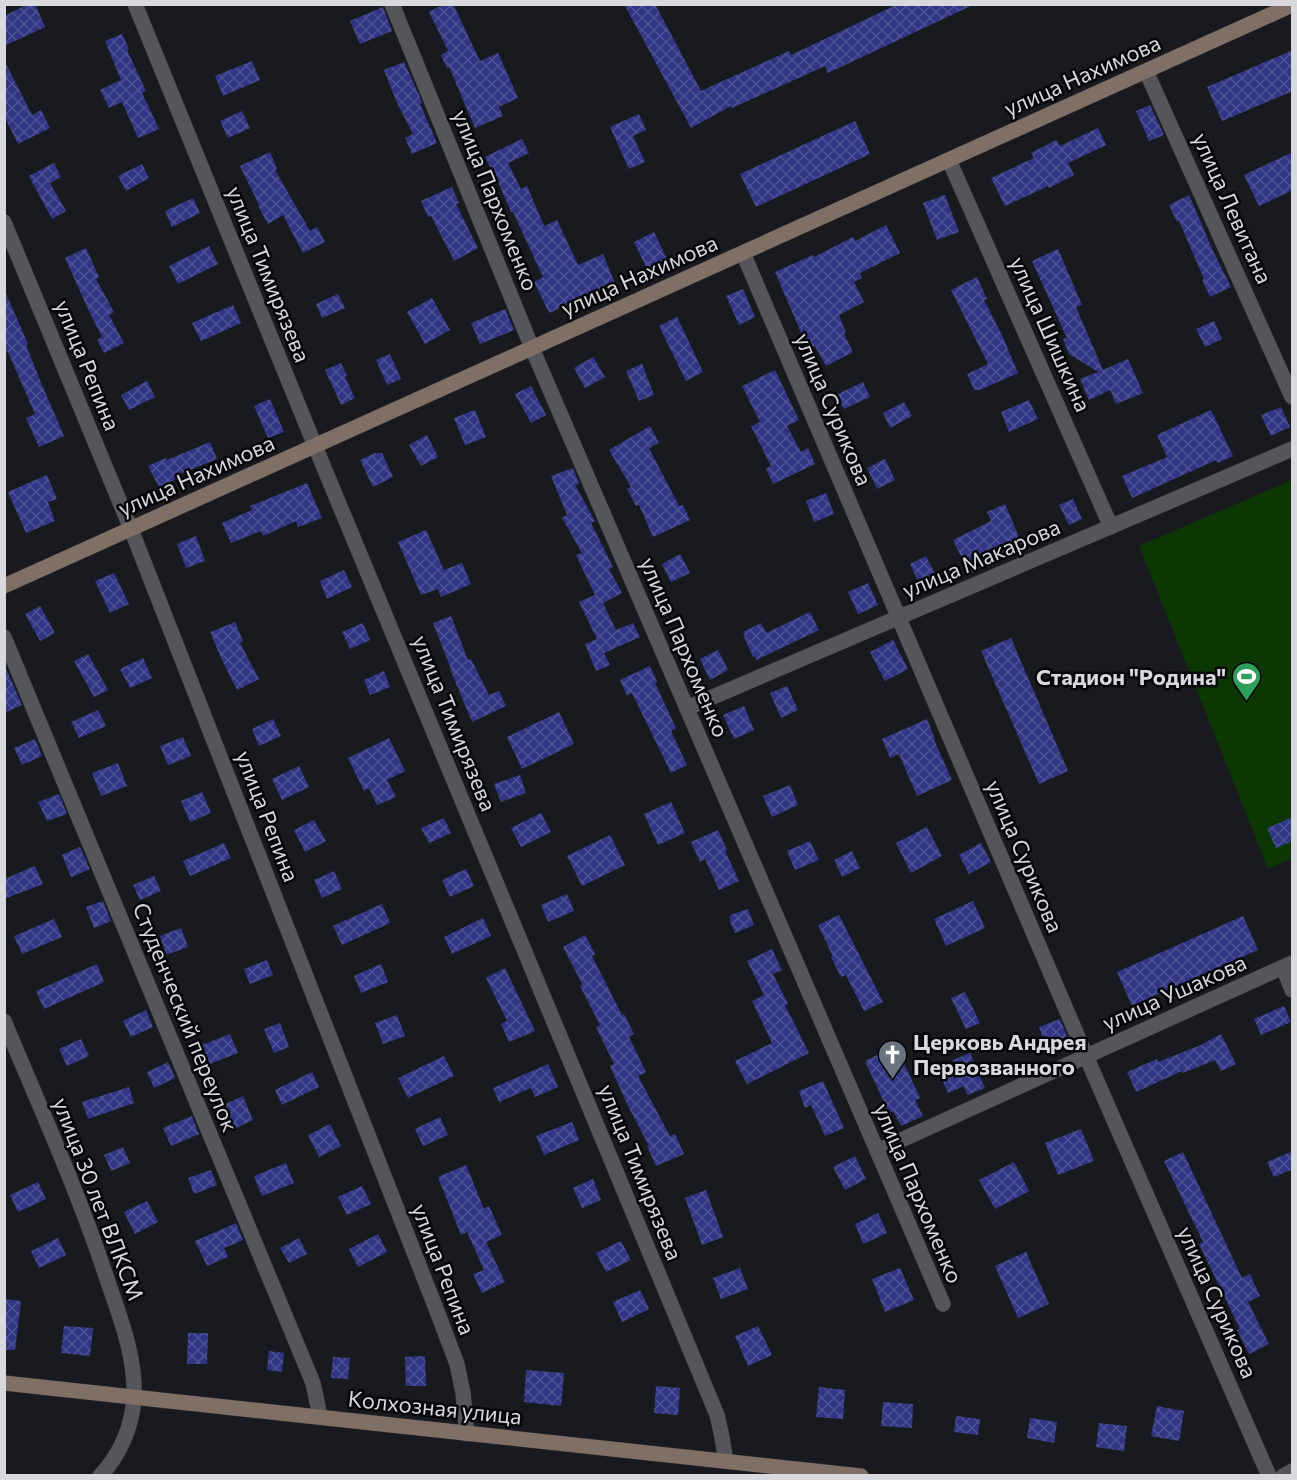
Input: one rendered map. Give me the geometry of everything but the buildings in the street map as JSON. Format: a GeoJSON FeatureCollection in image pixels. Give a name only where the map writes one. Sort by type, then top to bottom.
{"type":"FeatureCollection","features":[{"type":"Feature","properties":{"kind":"street","name":"улица Тимирязева"},"geometry":{"type":"LineString","coordinates":[[135,4],[315,446],[717,1416],[726,1461]]}},
{"type":"Feature","properties":{"kind":"street","name":"улица Пархоменко"},"geometry":{"type":"LineString","coordinates":[[392,4],[532,348],[943,1304]]}},
{"type":"Feature","properties":{"kind":"street","name":"улица Нахимова"},"geometry":{"type":"LineString","coordinates":[[4,586],[1293,5]]}},
{"type":"Feature","properties":{"kind":"street","name":"улица Левитана"},"geometry":{"type":"LineString","coordinates":[[1146,71],[1293,397]]}},
{"type":"Feature","properties":{"kind":"street","name":"улица Шишкина"},"geometry":{"type":"LineString","coordinates":[[949,160],[1111,527]]}},
{"type":"Feature","properties":{"kind":"street","name":"улица Репина"},"geometry":{"type":"LineString","coordinates":[[4,222],[131,529],[457,1364],[463,1393],[467,1434]]}},
{"type":"Feature","properties":{"kind":"street","name":"улица Сурикова"},"geometry":{"type":"LineString","coordinates":[[743,253],[1086,1056],[1269,1476]]}},
{"type":"Feature","properties":{"kind":"street","name":"улица Макарова"},"geometry":{"type":"LineString","coordinates":[[687,708],[1293,449]]}},
{"type":"Feature","properties":{"kind":"street","name":"Студенческий переулок"},"geometry":{"type":"LineString","coordinates":[[4,638],[313,1383],[320,1416]]}},
{"type":"Feature","properties":{"kind":"street","name":"улица Ушакова"},"geometry":{"type":"LineString","coordinates":[[877,1151],[1288,965]]}},
{"type":"Feature","properties":{"kind":"street"},"geometry":{"type":"LineString","coordinates":[[1288,965],[1293,990]]}},
{"type":"Feature","properties":{"kind":"street","name":"улица 30 лет ВЛКСМ"},"geometry":{"type":"LineString","coordinates":[[4,1021],[94,1239],[122,1322],[131,1359],[134,1397],[131,1421],[108,1472]]}},
{"type":"Feature","properties":{"kind":"street","name":"Колхозная улица"},"geometry":{"type":"LineString","coordinates":[[4,1383],[726,1461],[758,1470],[861,1476]]}},
{"type":"Feature","properties":{"kind":"street"},"geometry":{"type":"LineString","coordinates":[[1283,1476],[1293,1471]]}},
{"type":"Feature","properties":{"kind":"green space","name":"Стадион \"Родина\""},"geometry":{"type":"Polygon","coordinates":[[[1292,480],[1292,858],[1268,869],[1139,546],[1292,480]]]}},
{"type":"Feature","properties":{"kind":"place","name":"Стадион \"Родина\""},"geometry":{"type":"Point","coordinates":[1247,702]}},
{"type":"Feature","properties":{"kind":"place","name":"Церковь Андрея Первозванного"},"geometry":{"type":"Point","coordinates":[892,1080]}}]}
